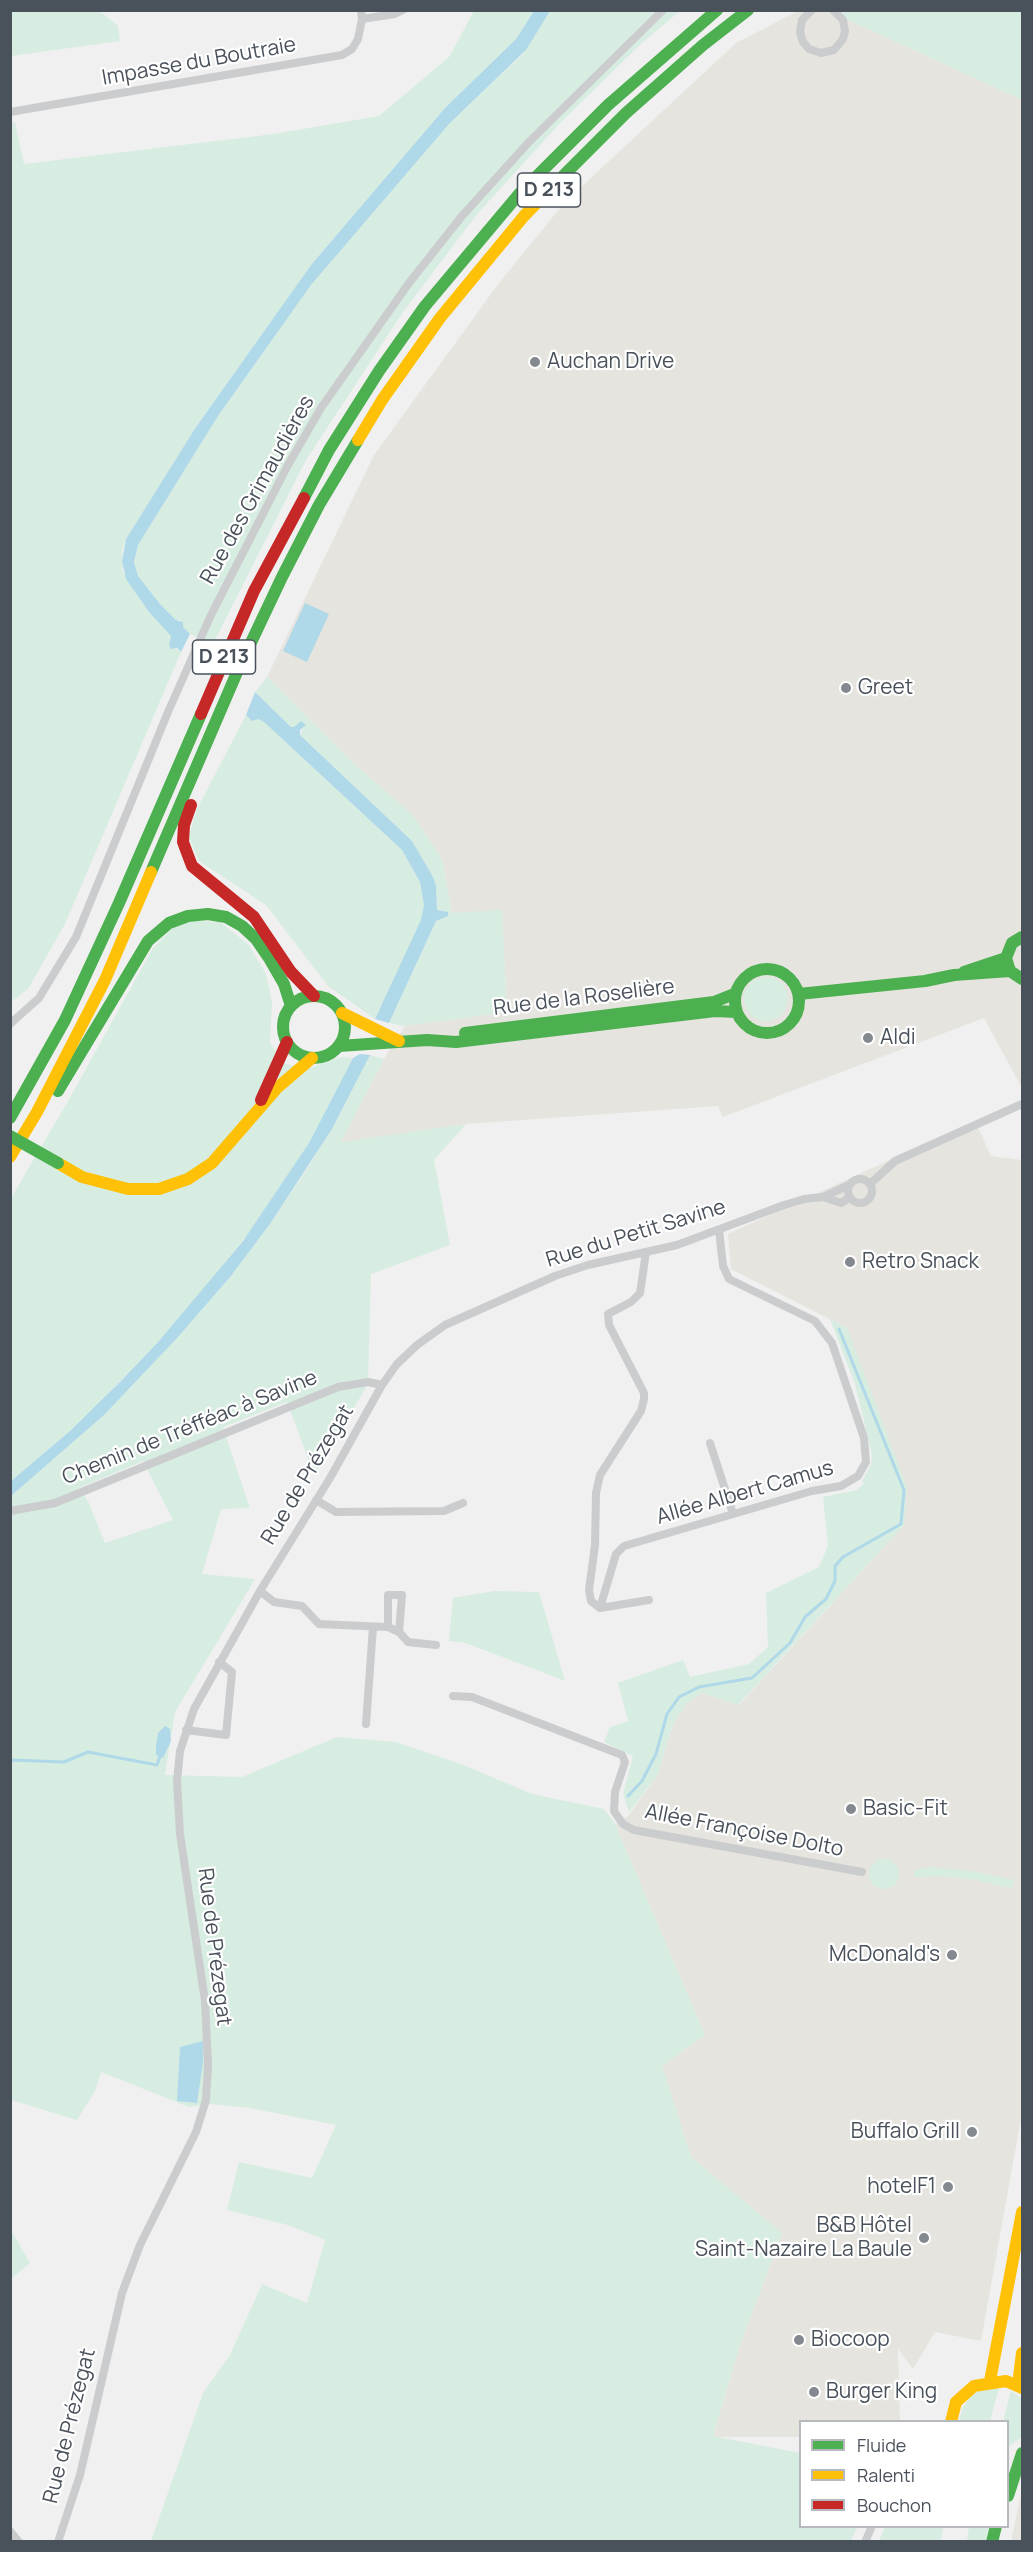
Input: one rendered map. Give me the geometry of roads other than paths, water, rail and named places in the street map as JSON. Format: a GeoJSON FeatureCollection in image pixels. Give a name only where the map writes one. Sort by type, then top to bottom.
{"type":"FeatureCollection","features":[{"type":"Feature","properties":{"kind":"main road"},"geometry":{"type":"LineString","coordinates":[[677,44],[703,10]]}},
{"type":"Feature","properties":{"kind":"main road","name":"D 213"},"geometry":{"type":"LineString","coordinates":[[10,1118],[65,1020],[109,925],[254,591],[328,450],[379,371],[425,306],[519,194],[575,135],[717,10]]}},
{"type":"Feature","properties":{"kind":"main road","name":"D 213"},"geometry":{"type":"LineString","coordinates":[[10,1157],[37,1112],[109,970],[262,618],[319,505],[382,400],[434,327],[524,216],[595,142],[668,75],[748,10]]}},
{"type":"Feature","properties":{"kind":"main road"},"geometry":{"type":"LineString","coordinates":[[211,735],[213,754],[184,825],[183,842],[187,856],[192,866],[255,917],[291,972],[314,996]]}},
{"type":"Feature","properties":{"kind":"main road"},"geometry":{"type":"LineString","coordinates":[[37,1112],[56,1095],[148,941],[169,923],[188,916],[208,914],[226,917],[242,926],[256,939],[270,958],[285,984],[291,1006]]}},
{"type":"Feature","properties":{"kind":"main road"},"geometry":{"type":"LineString","coordinates":[[1010,971],[1006,958],[1012,944],[1023,937]]}},
{"type":"Feature","properties":{"kind":"main road"},"geometry":{"type":"LineString","coordinates":[[798,994],[915,982],[954,975],[1006,958]]}},
{"type":"Feature","properties":{"kind":"main road"},"geometry":{"type":"LineString","coordinates":[[771,968],[782,972],[793,982],[798,994],[799,1005],[796,1016],[790,1024],[775,1033],[764,1034],[753,1030],[741,1022],[735,1012],[734,994],[738,984],[746,975],[759,969],[771,968]]}},
{"type":"Feature","properties":{"kind":"main road"},"geometry":{"type":"LineString","coordinates":[[954,975],[1010,971],[1023,979]]}},
{"type":"Feature","properties":{"kind":"main road","name":"Rue de la Roselière"},"geometry":{"type":"LineString","coordinates":[[438,1040],[455,1034],[714,1002],[734,994]]}},
{"type":"Feature","properties":{"kind":"main road"},"geometry":{"type":"LineString","coordinates":[[314,996],[331,1000],[342,1013],[345,1030],[339,1046],[322,1057],[312,1058],[293,1050],[287,1042],[283,1023],[291,1006],[305,997],[314,996]]}},
{"type":"Feature","properties":{"kind":"main road","name":"Rue de la Roselière"},"geometry":{"type":"LineString","coordinates":[[339,1046],[438,1040],[456,1042],[715,1011],[735,1012]]}},
{"type":"Feature","properties":{"kind":"main road","name":"Rue de la Roselière"},"geometry":{"type":"LineString","coordinates":[[342,1013],[400,1042]]}},
{"type":"Feature","properties":{"kind":"main road"},"geometry":{"type":"LineString","coordinates":[[255,1112],[287,1042]]}},
{"type":"Feature","properties":{"kind":"main road"},"geometry":{"type":"LineString","coordinates":[[10,1136],[82,1177],[128,1189],[159,1189],[188,1179],[212,1162],[255,1112],[296,1070],[312,1058]]}},
{"type":"Feature","properties":{"kind":"main road"},"geometry":{"type":"LineString","coordinates":[[990,2381],[1023,2212]]}},
{"type":"Feature","properties":{"kind":"main road"},"geometry":{"type":"LineString","coordinates":[[949,2419],[956,2402],[974,2386],[990,2381],[1006,2381],[1020,2386],[1023,2353]]}},
{"type":"Feature","properties":{"kind":"main road"},"geometry":{"type":"LineString","coordinates":[[1009,2458],[1023,2451]]}},
{"type":"Feature","properties":{"kind":"main road"},"geometry":{"type":"LineString","coordinates":[[1009,2493],[1023,2451]]}},
{"type":"Feature","properties":{"kind":"street"},"geometry":{"type":"LineString","coordinates":[[362,15],[395,14],[403,10]]}},
{"type":"Feature","properties":{"kind":"street","name":"Rue des Grimaudières"},"geometry":{"type":"LineString","coordinates":[[10,1023],[39,998],[76,938],[168,712],[211,615],[282,475],[321,408],[409,283],[462,216],[528,143],[663,10]]}},
{"type":"Feature","properties":{"kind":"street"},"geometry":{"type":"LineString","coordinates":[[812,10],[802,20],[800,32],[803,42],[814,51],[826,52],[842,43],[845,31],[844,15],[833,10]]}},
{"type":"Feature","properties":{"kind":"street","name":"Impasse du Boutraie"},"geometry":{"type":"LineString","coordinates":[[10,112],[342,56],[352,49],[358,39],[362,15]]}},
{"type":"Feature","properties":{"kind":"street","name":"Rue du Petit Savine"},"geometry":{"type":"LineString","coordinates":[[870,1184],[895,1161],[1023,1104]]}},
{"type":"Feature","properties":{"kind":"street","name":"Rue du Petit Savine"},"geometry":{"type":"LineString","coordinates":[[382,1386],[397,1364],[417,1345],[445,1325],[555,1276],[588,1265],[677,1245],[794,1202],[823,1197],[858,1179],[870,1184]]}},
{"type":"Feature","properties":{"kind":"street","name":"Rue du Petit Savine"},"geometry":{"type":"LineString","coordinates":[[823,1197],[841,1203],[849,1198],[856,1203],[865,1202],[872,1192],[870,1184]]}},
{"type":"Feature","properties":{"kind":"street"},"geometry":{"type":"LineString","coordinates":[[849,1185],[849,1198]]}},
{"type":"Feature","properties":{"kind":"street","name":"Allée Albert Camus"},"geometry":{"type":"LineString","coordinates":[[600,1608],[616,1554],[624,1546],[732,1514],[841,1486],[850,1482],[863,1469],[866,1462],[864,1438],[840,1361],[832,1343],[815,1322],[729,1279],[723,1266],[719,1230]]}},
{"type":"Feature","properties":{"kind":"street"},"geometry":{"type":"LineString","coordinates":[[646,1252],[640,1293],[632,1302],[608,1314],[609,1325],[644,1393],[644,1399],[641,1411],[600,1475],[596,1492],[595,1545],[589,1590],[591,1601],[600,1608],[649,1600]]}},
{"type":"Feature","properties":{"kind":"street","name":"Chemin de Tréfféac à Savine"},"geometry":{"type":"LineString","coordinates":[[10,1511],[55,1503],[338,1388],[368,1382],[382,1386]]}},
{"type":"Feature","properties":{"kind":"street","name":"Rue de Prézegat"},"geometry":{"type":"LineString","coordinates":[[58,2541],[80,2475],[122,2293],[140,2245],[196,2132],[206,2100],[208,2065],[205,2001],[180,1834],[177,1781],[180,1751],[194,1710],[219,1662],[382,1386]]}},
{"type":"Feature","properties":{"kind":"street"},"geometry":{"type":"LineString","coordinates":[[710,1443],[732,1514]]}},
{"type":"Feature","properties":{"kind":"street"},"geometry":{"type":"LineString","coordinates":[[316,1500],[336,1512],[444,1511],[463,1503]]}},
{"type":"Feature","properties":{"kind":"street"},"geometry":{"type":"LineString","coordinates":[[260,1591],[274,1602],[302,1606],[319,1624],[388,1627],[399,1632],[408,1642],[436,1645]]}},
{"type":"Feature","properties":{"kind":"street"},"geometry":{"type":"LineString","coordinates":[[388,1627],[388,1595],[402,1595],[399,1632]]}},
{"type":"Feature","properties":{"kind":"street"},"geometry":{"type":"LineString","coordinates":[[366,1724],[373,1627]]}},
{"type":"Feature","properties":{"kind":"street"},"geometry":{"type":"LineString","coordinates":[[186,1730],[226,1735],[232,1672],[219,1662]]}},
{"type":"Feature","properties":{"kind":"street","name":"Allée Françoise Dolto"},"geometry":{"type":"LineString","coordinates":[[453,1696],[472,1697],[622,1755],[625,1762],[615,1792],[614,1811],[623,1824],[634,1830],[862,1872]]}},
{"type":"Feature","properties":{"kind":"street"},"geometry":{"type":"LineString","coordinates":[[10,2531],[19,2541]]}},
{"type":"Feature","properties":{"kind":"water"},"geometry":{"type":"Polygon","coordinates":[[[534,11],[550,11],[526,50],[449,124],[311,285],[218,416],[138,545],[134,562],[138,576],[160,604],[176,620],[183,622],[183,627],[190,634],[181,652],[177,648],[171,649],[169,645],[171,636],[149,612],[126,579],[122,561],[126,539],[194,430],[311,265],[445,108],[516,39],[534,11]]]}},
{"type":"Feature","properties":{"kind":"water"},"geometry":{"type":"Polygon","coordinates":[[[305,603],[329,614],[307,662],[283,651],[305,603]]]}},
{"type":"Feature","properties":{"kind":"water"},"geometry":{"type":"Polygon","coordinates":[[[255,692],[291,727],[301,721],[306,725],[300,730],[300,735],[412,841],[436,885],[437,910],[448,912],[448,916],[436,921],[389,1023],[375,1019],[421,920],[424,905],[420,882],[402,850],[264,722],[259,719],[252,721],[246,715],[255,692]]]}},
{"type":"Feature","properties":{"kind":"water"},"geometry":{"type":"Polygon","coordinates":[[[360,1054],[370,1055],[332,1129],[270,1224],[231,1276],[178,1337],[104,1415],[11,1496],[11,1481],[70,1431],[120,1382],[159,1341],[243,1241],[309,1143],[353,1058],[360,1054]]]}},
{"type":"Feature","properties":{"kind":"water"},"geometry":{"type":"Polygon","coordinates":[[[165,1726],[170,1729],[171,1741],[163,1758],[156,1755],[156,1746],[158,1733],[165,1726]]]}},
{"type":"Feature","properties":{"kind":"water"},"geometry":{"type":"Polygon","coordinates":[[[203,2041],[203,2062],[197,2103],[177,2101],[180,2047],[203,2041]]]}},
{"type":"Feature","properties":{"kind":"waterway"},"geometry":{"type":"LineString","coordinates":[[628,1796],[642,1781],[656,1754],[667,1714],[679,1697],[699,1687],[752,1678],[790,1643],[805,1617],[826,1599],[835,1581],[835,1566],[843,1557],[901,1524],[904,1490],[839,1329]]}},
{"type":"Feature","properties":{"kind":"waterway"},"geometry":{"type":"LineString","coordinates":[[10,1760],[64,1762],[88,1752],[157,1765],[160,1756]]}},
{"type":"Feature","properties":{"kind":"place","name":"Auchan Drive"},"geometry":{"type":"Point","coordinates":[535,362]}},
{"type":"Feature","properties":{"kind":"place","name":"Greet"},"geometry":{"type":"Point","coordinates":[846,688]}},
{"type":"Feature","properties":{"kind":"place","name":"Aldi"},"geometry":{"type":"Point","coordinates":[868,1038]}},
{"type":"Feature","properties":{"kind":"place","name":"Retro Snack"},"geometry":{"type":"Point","coordinates":[850,1262]}},
{"type":"Feature","properties":{"kind":"place","name":"Basic-Fit"},"geometry":{"type":"Point","coordinates":[851,1809]}},
{"type":"Feature","properties":{"kind":"place","name":"McDonald's"},"geometry":{"type":"Point","coordinates":[952,1955]}},
{"type":"Feature","properties":{"kind":"place","name":"Buffalo Grill"},"geometry":{"type":"Point","coordinates":[972,2132]}},
{"type":"Feature","properties":{"kind":"place","name":"hotelF1"},"geometry":{"type":"Point","coordinates":[948,2187]}},
{"type":"Feature","properties":{"kind":"place","name":"B&B Hôtel Saint-Nazaire La Baule"},"geometry":{"type":"Point","coordinates":[924,2238]}},
{"type":"Feature","properties":{"kind":"place","name":"Biocoop"},"geometry":{"type":"Point","coordinates":[799,2340]}},
{"type":"Feature","properties":{"kind":"place","name":"Burger King"},"geometry":{"type":"Point","coordinates":[814,2392]}}]}
